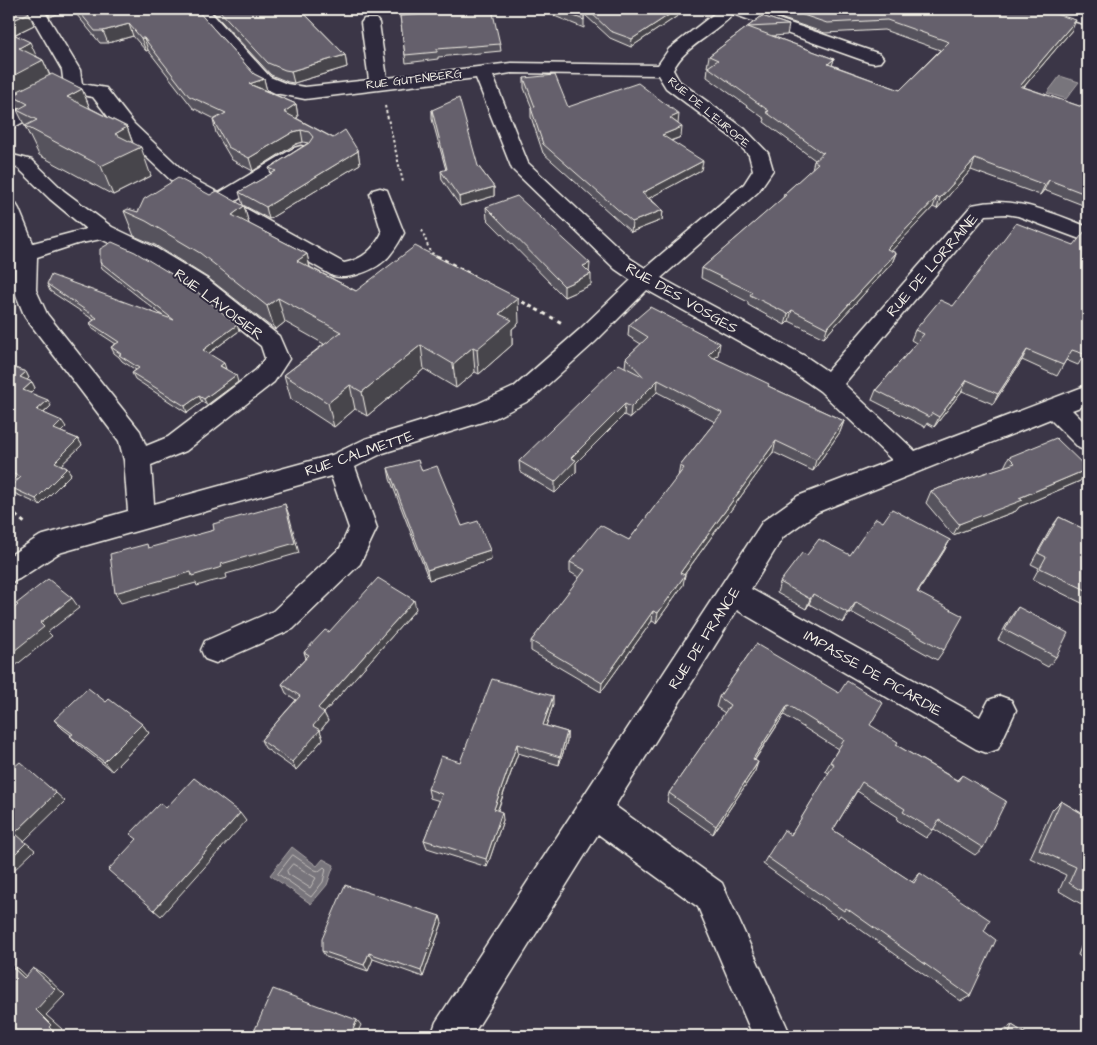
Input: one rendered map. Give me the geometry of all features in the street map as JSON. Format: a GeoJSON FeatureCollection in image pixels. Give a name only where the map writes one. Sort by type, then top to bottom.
{"type":"FeatureCollection","features":[{"type":"Feature","properties":{"kind":"street"},"geometry":{"type":"LineString","coordinates":[[35,9],[71,70],[73,88]]}},
{"type":"Feature","properties":{"kind":"street","name":"RUE GUTENBERG"},"geometry":{"type":"LineString","coordinates":[[199,9],[264,81],[282,90],[304,93],[482,70],[535,68],[664,70]]}},
{"type":"Feature","properties":{"kind":"street","name":"RUE DE L'EUROPE"},"geometry":{"type":"LineString","coordinates":[[646,280],[751,188],[763,170],[758,153],[738,133],[672,84],[664,70],[666,64],[677,52],[715,24],[729,9]]}},
{"type":"Feature","properties":{"kind":"street"},"geometry":{"type":"LineString","coordinates":[[734,9],[874,58]]}},
{"type":"Feature","properties":{"kind":"street"},"geometry":{"type":"LineString","coordinates":[[1051,9],[1088,20]]}},
{"type":"Feature","properties":{"kind":"street"},"geometry":{"type":"LineString","coordinates":[[370,23],[380,83]]}},
{"type":"Feature","properties":{"kind":"street","name":"RUE DES VOSGES"},"geometry":{"type":"LineString","coordinates":[[482,70],[519,165],[623,264],[646,280],[796,362],[829,385],[911,463]]}},
{"type":"Feature","properties":{"kind":"street"},"geometry":{"type":"LineString","coordinates":[[9,122],[73,88],[99,92],[127,128],[184,182],[341,271],[365,266],[382,254],[394,233],[380,194]]}},
{"type":"Feature","properties":{"kind":"street"},"geometry":{"type":"LineString","coordinates":[[219,202],[304,150]]}},
{"type":"Feature","properties":{"kind":"street","name":"RUE LAVOISIER"},"geometry":{"type":"LineString","coordinates":[[9,160],[25,164],[57,195],[104,232],[146,252],[199,284],[271,342],[277,359],[264,376],[177,444],[137,460]]}},
{"type":"Feature","properties":{"kind":"street","name":"RUE DE LORRAINE"},"geometry":{"type":"LineString","coordinates":[[829,385],[979,210],[992,206],[1013,208],[1088,235]]}},
{"type":"Feature","properties":{"kind":"street"},"geometry":{"type":"LineString","coordinates":[[9,209],[26,253],[25,290],[37,317],[131,438],[137,460],[142,518]]}},
{"type":"Feature","properties":{"kind":"street"},"geometry":{"type":"LineString","coordinates":[[26,253],[73,238],[104,232]]}},
{"type":"Feature","properties":{"kind":"street","name":"RUE CALMETTE"},"geometry":{"type":"LineString","coordinates":[[9,571],[50,544],[340,463],[374,446],[486,411],[523,393],[646,280]]}},
{"type":"Feature","properties":{"kind":"street","name":"RUE DE FRANCE"},"geometry":{"type":"LineString","coordinates":[[450,1036],[774,529],[808,504],[1088,394]]}},
{"type":"Feature","properties":{"kind":"street"},"geometry":{"type":"LineString","coordinates":[[1054,408],[1088,441]]}},
{"type":"Feature","properties":{"kind":"street"},"geometry":{"type":"LineString","coordinates":[[216,650],[282,620],[350,556],[363,528],[340,463]]}},
{"type":"Feature","properties":{"kind":"street","name":"IMPASSE DE PICARDIE"},"geometry":{"type":"LineString","coordinates":[[733,593],[987,738],[1000,710]]}},
{"type":"Feature","properties":{"kind":"street"},"geometry":{"type":"LineString","coordinates":[[594,811],[710,895],[772,1036]]}},
{"type":"Feature","properties":{"kind":"path"},"geometry":{"type":"LineString","coordinates":[[380,83],[399,170],[406,188]]}},
{"type":"Feature","properties":{"kind":"path"},"geometry":{"type":"LineString","coordinates":[[420,225],[430,252],[482,280]]}},
{"type":"Feature","properties":{"kind":"path"},"geometry":{"type":"LineString","coordinates":[[509,294],[587,336]]}},
{"type":"Feature","properties":{"kind":"water"},"geometry":{"type":"Polygon","coordinates":[[[1060,76],[1079,82],[1066,99],[1047,93],[1060,76]]]}},
{"type":"Feature","properties":{"kind":"water"},"geometry":{"type":"Polygon","coordinates":[[[292,847],[317,866],[323,859],[334,865],[327,885],[311,904],[270,875],[292,847]]]}},
{"type":"Feature","properties":{"kind":"building"},"geometry":{"type":"Polygon","coordinates":[[[9,9],[27,9],[29,13],[9,22],[9,9]]]}},
{"type":"Feature","properties":{"kind":"building"},"geometry":{"type":"Polygon","coordinates":[[[77,9],[196,9],[254,74],[264,79],[249,84],[296,104],[284,112],[333,138],[345,130],[358,151],[266,207],[239,192],[276,171],[269,168],[309,143],[313,137],[309,132],[301,130],[293,132],[249,158],[228,147],[213,120],[226,113],[189,96],[144,38],[141,38],[129,24],[103,31],[95,31],[77,9]]]}},
{"type":"Feature","properties":{"kind":"building"},"geometry":{"type":"Polygon","coordinates":[[[218,9],[300,9],[345,55],[291,71],[285,70],[268,63],[218,9]]]}},
{"type":"Feature","properties":{"kind":"building"},"geometry":{"type":"Polygon","coordinates":[[[463,9],[492,9],[500,44],[437,49],[437,52],[405,55],[400,16],[463,11],[463,9]]]}},
{"type":"Feature","properties":{"kind":"building"},"geometry":{"type":"Polygon","coordinates":[[[555,9],[584,9],[584,20],[555,9]]]}},
{"type":"Feature","properties":{"kind":"building"},"geometry":{"type":"Polygon","coordinates":[[[587,9],[678,9],[632,39],[610,31],[587,9]]]}},
{"type":"Feature","properties":{"kind":"building"},"geometry":{"type":"Polygon","coordinates":[[[785,9],[1039,9],[1076,20],[1020,86],[1088,109],[1088,195],[1049,180],[1045,185],[975,159],[940,198],[937,197],[887,249],[896,253],[827,328],[792,310],[788,314],[750,295],[752,292],[702,268],[786,195],[784,194],[818,163],[814,161],[824,152],[822,153],[766,112],[769,111],[708,67],[718,60],[709,56],[762,16],[789,25],[748,27],[834,59],[828,64],[900,90],[949,42],[887,20],[827,23],[785,9]]]}},
{"type":"Feature","properties":{"kind":"building"},"geometry":{"type":"Polygon","coordinates":[[[9,32],[30,42],[19,48],[43,60],[9,78],[9,32]]]}},
{"type":"Feature","properties":{"kind":"building"},"geometry":{"type":"Polygon","coordinates":[[[52,74],[82,89],[67,97],[127,127],[115,134],[141,147],[101,166],[25,126],[37,120],[17,110],[28,104],[13,96],[20,92],[18,91],[52,74]]]}},
{"type":"Feature","properties":{"kind":"building"},"geometry":{"type":"Polygon","coordinates":[[[555,75],[568,107],[638,83],[679,114],[670,118],[682,127],[662,135],[703,161],[642,193],[663,210],[632,222],[543,144],[531,108],[535,107],[524,78],[555,75]]]}},
{"type":"Feature","properties":{"kind":"building"},"geometry":{"type":"Polygon","coordinates":[[[459,98],[478,166],[494,187],[459,197],[441,171],[447,169],[432,110],[459,98]]]}},
{"type":"Feature","properties":{"kind":"building"},"geometry":{"type":"Polygon","coordinates":[[[178,178],[210,195],[217,191],[244,206],[232,215],[307,254],[297,261],[356,291],[415,246],[518,298],[499,314],[512,320],[477,349],[473,347],[453,364],[421,345],[362,392],[350,385],[328,403],[284,375],[341,332],[278,298],[267,306],[200,253],[146,221],[124,211],[128,209],[138,212],[144,199],[178,178]]]}},
{"type":"Feature","properties":{"kind":"building"},"geometry":{"type":"Polygon","coordinates":[[[517,196],[590,263],[583,266],[591,274],[564,286],[486,207],[517,196]]]}},
{"type":"Feature","properties":{"kind":"building"},"geometry":{"type":"Polygon","coordinates":[[[1016,223],[1074,245],[1085,231],[1088,231],[1088,347],[1084,354],[1072,350],[1063,365],[1027,350],[998,394],[967,380],[939,417],[932,413],[929,417],[876,390],[924,334],[915,330],[940,300],[953,306],[1016,223]]]}},
{"type":"Feature","properties":{"kind":"building"},"geometry":{"type":"Polygon","coordinates":[[[112,242],[135,252],[188,284],[237,325],[203,350],[224,363],[220,366],[236,375],[204,399],[199,396],[185,406],[132,373],[139,368],[119,355],[121,354],[111,347],[119,342],[90,323],[97,318],[47,284],[51,275],[174,320],[100,262],[100,249],[112,242]]]}},
{"type":"Feature","properties":{"kind":"building"},"geometry":{"type":"Polygon","coordinates":[[[650,307],[720,343],[708,355],[769,384],[768,386],[844,421],[816,460],[776,441],[680,573],[685,575],[658,613],[653,611],[602,683],[531,641],[585,570],[570,562],[600,525],[629,540],[684,468],[680,466],[722,413],[658,380],[631,407],[625,404],[571,458],[576,460],[555,482],[519,461],[619,364],[644,377],[626,358],[648,337],[629,325],[650,307]]]}},
{"type":"Feature","properties":{"kind":"building"},"geometry":{"type":"Polygon","coordinates":[[[9,366],[26,372],[20,377],[32,382],[23,390],[48,400],[37,410],[62,421],[54,429],[78,439],[55,462],[67,468],[36,499],[10,487],[21,477],[9,472],[9,366]]]}},
{"type":"Feature","properties":{"kind":"building"},"geometry":{"type":"Polygon","coordinates":[[[1056,438],[1088,469],[1019,498],[1023,500],[959,524],[931,491],[1015,463],[1009,457],[1056,438]]]}},
{"type":"Feature","properties":{"kind":"building"},"geometry":{"type":"Polygon","coordinates":[[[418,460],[422,471],[437,466],[462,526],[478,521],[490,550],[427,570],[388,468],[418,460]]]}},
{"type":"Feature","properties":{"kind":"building"},"geometry":{"type":"Polygon","coordinates":[[[285,504],[295,543],[221,564],[222,567],[192,576],[191,572],[115,593],[110,554],[147,544],[148,548],[214,530],[213,524],[285,504]]]}},
{"type":"Feature","properties":{"kind":"building"},"geometry":{"type":"Polygon","coordinates":[[[892,509],[950,540],[917,592],[963,616],[944,650],[856,602],[848,613],[813,594],[810,599],[780,582],[802,553],[807,555],[819,539],[850,555],[876,518],[883,522],[892,509]]]}},
{"type":"Feature","properties":{"kind":"building"},"geometry":{"type":"Polygon","coordinates":[[[1059,517],[1088,531],[1088,591],[1040,568],[1046,557],[1038,553],[1059,517]]]}},
{"type":"Feature","properties":{"kind":"building"},"geometry":{"type":"Polygon","coordinates":[[[378,578],[414,600],[318,708],[324,713],[313,726],[320,730],[292,762],[261,740],[300,696],[282,684],[309,655],[304,652],[325,630],[329,632],[378,578]]]}},
{"type":"Feature","properties":{"kind":"building"},"geometry":{"type":"Polygon","coordinates":[[[48,579],[72,598],[40,623],[44,627],[9,655],[9,613],[18,605],[16,604],[48,579]]]}},
{"type":"Feature","properties":{"kind":"building"},"geometry":{"type":"Polygon","coordinates":[[[1018,607],[1068,633],[1056,657],[1005,630],[1018,607]]]}},
{"type":"Feature","properties":{"kind":"building"},"geometry":{"type":"Polygon","coordinates":[[[756,644],[839,693],[847,681],[883,703],[870,725],[898,742],[896,745],[958,781],[962,775],[1006,801],[983,848],[939,820],[933,830],[903,812],[905,809],[862,782],[833,830],[914,883],[920,873],[990,920],[984,931],[996,940],[970,996],[846,908],[844,911],[767,857],[784,830],[791,835],[834,764],[830,762],[844,740],[788,705],[753,759],[758,762],[716,826],[669,793],[730,705],[719,697],[756,644]]]}},
{"type":"Feature","properties":{"kind":"building"},"geometry":{"type":"Polygon","coordinates":[[[492,679],[553,696],[543,725],[567,732],[560,757],[517,744],[494,809],[502,812],[486,859],[424,840],[442,794],[428,789],[441,756],[460,762],[492,679]]]}},
{"type":"Feature","properties":{"kind":"building"},"geometry":{"type":"Polygon","coordinates":[[[88,688],[106,702],[109,699],[142,724],[104,762],[70,736],[73,734],[54,720],[88,688]]]}},
{"type":"Feature","properties":{"kind":"building"},"geometry":{"type":"Polygon","coordinates":[[[20,762],[56,793],[15,833],[26,843],[9,860],[9,771],[20,762]]]}},
{"type":"Feature","properties":{"kind":"building"},"geometry":{"type":"Polygon","coordinates":[[[194,778],[240,813],[154,910],[108,870],[137,839],[130,834],[160,803],[166,808],[194,778]]]}},
{"type":"Feature","properties":{"kind":"building"},"geometry":{"type":"Polygon","coordinates":[[[1061,801],[1088,817],[1088,895],[1069,883],[1076,867],[1039,850],[1061,801]]]}},
{"type":"Feature","properties":{"kind":"building"},"geometry":{"type":"Polygon","coordinates":[[[345,885],[440,916],[421,971],[369,953],[364,965],[322,951],[322,939],[345,885]]]}},
{"type":"Feature","properties":{"kind":"building"},"geometry":{"type":"Polygon","coordinates":[[[1088,939],[1088,955],[1083,952],[1088,939]]]}},
{"type":"Feature","properties":{"kind":"building"},"geometry":{"type":"Polygon","coordinates":[[[9,964],[24,978],[33,968],[55,989],[36,1010],[51,1025],[49,1027],[57,1036],[9,1036],[9,964]]]}},
{"type":"Feature","properties":{"kind":"building"},"geometry":{"type":"Polygon","coordinates":[[[273,989],[357,1020],[350,1036],[252,1036],[273,989]]]}},
{"type":"Feature","properties":{"kind":"building"},"geometry":{"type":"Polygon","coordinates":[[[1012,1025],[1029,1036],[1008,1036],[1012,1025]]]}}]}
